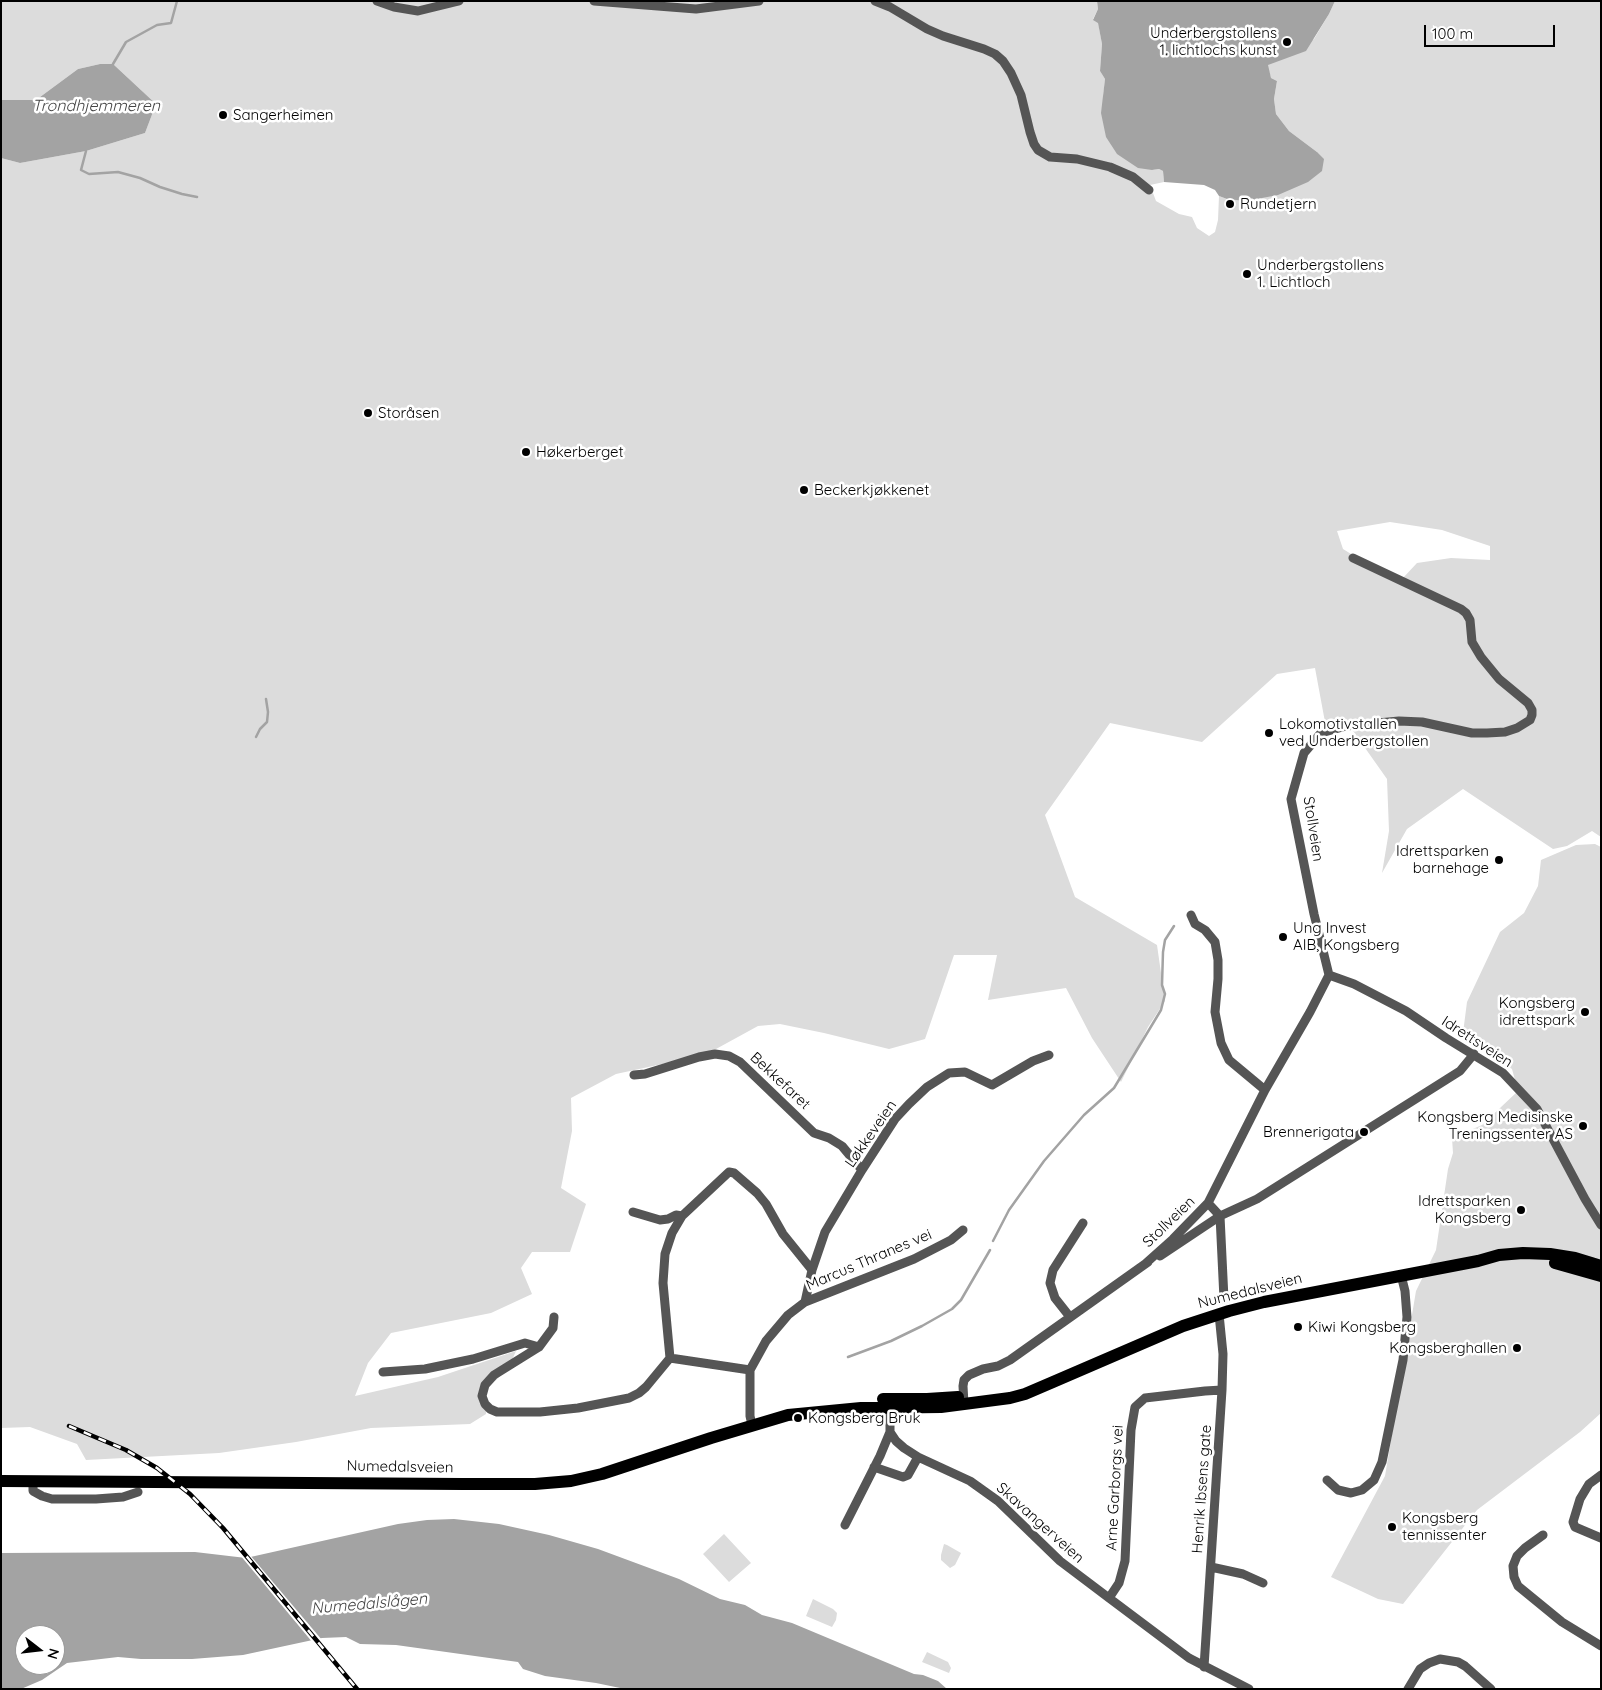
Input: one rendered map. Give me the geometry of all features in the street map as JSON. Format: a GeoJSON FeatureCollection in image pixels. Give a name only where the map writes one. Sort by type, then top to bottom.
{"type":"FeatureCollection","features":[{"type":"Feature","properties":{"kind":"main road","name":"Numedalsveien"},"geometry":{"type":"LineString","coordinates":[[1,1481],[462,1484],[551,1483],[577,1480],[602,1474],[788,1415],[801,1409],[836,1402],[890,1403],[929,1408],[964,1401],[1010,1398],[1025,1394],[1183,1326],[1250,1305],[1478,1261],[1499,1255],[1536,1253],[1569,1257],[1601,1266]]}},
{"type":"Feature","properties":{"kind":"main road","name":"Numedalsveien"},"geometry":{"type":"LineString","coordinates":[[1478,1261],[1530,1261],[1557,1264],[1601,1276]]}},
{"type":"Feature","properties":{"kind":"street"},"geometry":{"type":"LineString","coordinates":[[377,1],[394,7],[418,11],[459,1]]}},
{"type":"Feature","properties":{"kind":"street"},"geometry":{"type":"LineString","coordinates":[[594,1],[696,10],[759,1]]}},
{"type":"Feature","properties":{"kind":"street"},"geometry":{"type":"LineString","coordinates":[[875,1],[927,29],[943,36],[984,48],[1003,60],[1021,95],[1034,144],[1038,150],[1050,157],[1091,162],[1110,167],[1133,178],[1149,190]]}},
{"type":"Feature","properties":{"kind":"street","name":"Stollveien"},"geometry":{"type":"LineString","coordinates":[[1145,1264],[1173,1239],[1208,1203],[1265,1090],[1329,975],[1314,914],[1291,800],[1304,753],[1311,742],[1321,733],[1346,726],[1391,722],[1422,722],[1472,733],[1505,732],[1517,728],[1530,720],[1532,715],[1532,710],[1528,703],[1499,680],[1481,657],[1472,642],[1470,620],[1466,613],[1353,558]]}},
{"type":"Feature","properties":{"kind":"street"},"geometry":{"type":"LineString","coordinates":[[1191,915],[1195,924],[1205,930],[1216,942],[1218,979],[1215,1012],[1221,1043],[1228,1060],[1265,1090]]}},
{"type":"Feature","properties":{"kind":"street","name":"Idrettsveien"},"geometry":{"type":"LineString","coordinates":[[1329,975],[1354,984],[1406,1011],[1502,1072],[1537,1109],[1585,1200],[1600,1224]]}},
{"type":"Feature","properties":{"kind":"street","name":"Bekkefaret"},"geometry":{"type":"LineString","coordinates":[[634,1075],[645,1074],[699,1056],[715,1054],[728,1056],[740,1062],[814,1133],[829,1138],[842,1146],[862,1170]]}},
{"type":"Feature","properties":{"kind":"street"},"geometry":{"type":"LineString","coordinates":[[964,1401],[964,1380],[969,1375],[983,1369],[998,1366],[1010,1360],[1145,1264],[1167,1252],[1220,1216],[1257,1199],[1460,1071],[1474,1054]]}},
{"type":"Feature","properties":{"kind":"street","name":"Løkkeveien"},"geometry":{"type":"LineString","coordinates":[[805,1302],[812,1270],[825,1232],[895,1119],[927,1087],[949,1073],[965,1072],[992,1086],[1033,1061],[1050,1055]]}},
{"type":"Feature","properties":{"kind":"street"},"geometry":{"type":"LineString","coordinates":[[554,1318],[553,1328],[539,1347],[494,1375],[485,1385],[482,1396],[485,1404],[490,1409],[497,1412],[540,1412],[578,1408],[630,1398],[639,1393],[670,1358],[663,1283],[664,1254],[672,1233],[685,1212],[729,1172],[734,1173],[757,1193],[766,1204],[783,1234],[812,1270]]}},
{"type":"Feature","properties":{"kind":"street"},"geometry":{"type":"LineString","coordinates":[[1208,1203],[1220,1216],[1224,1299]]}},
{"type":"Feature","properties":{"kind":"street"},"geometry":{"type":"LineString","coordinates":[[633,1212],[660,1220],[685,1212]]}},
{"type":"Feature","properties":{"kind":"street"},"geometry":{"type":"LineString","coordinates":[[1070,1317],[1055,1298],[1050,1283],[1054,1270],[1084,1223]]}},
{"type":"Feature","properties":{"kind":"street","name":"Marcus Thranes vei"},"geometry":{"type":"LineString","coordinates":[[752,1425],[750,1416],[750,1370],[766,1341],[788,1316],[805,1302],[914,1260],[951,1240],[964,1230]]}},
{"type":"Feature","properties":{"kind":"street"},"geometry":{"type":"LineString","coordinates":[[1327,1480],[1338,1490],[1344,1492],[1351,1493],[1362,1490],[1374,1480],[1382,1462],[1403,1360],[1406,1317],[1405,1291],[1401,1275]]}},
{"type":"Feature","properties":{"kind":"street","name":"Henrik Ibsens gate"},"geometry":{"type":"LineString","coordinates":[[1204,1667],[1224,1354],[1219,1314]]}},
{"type":"Feature","properties":{"kind":"street"},"geometry":{"type":"LineString","coordinates":[[383,1372],[434,1367],[473,1359],[525,1343],[539,1347]]}},
{"type":"Feature","properties":{"kind":"street"},"geometry":{"type":"LineString","coordinates":[[670,1358],[750,1370]]}},
{"type":"Feature","properties":{"kind":"street","name":"Arne Garborgs vei"},"geometry":{"type":"LineString","coordinates":[[1109,1598],[1119,1583],[1125,1561],[1131,1430],[1135,1407],[1145,1398],[1222,1390]]}},
{"type":"Feature","properties":{"kind":"street"},"geometry":{"type":"LineString","coordinates":[[845,1525],[890,1432],[890,1403]]}},
{"type":"Feature","properties":{"kind":"street","name":"Skavangerveien"},"geometry":{"type":"LineString","coordinates":[[890,1432],[896,1441],[918,1457],[970,1481],[998,1501],[1060,1562],[1189,1658],[1249,1689]]}},
{"type":"Feature","properties":{"kind":"street"},"geometry":{"type":"LineString","coordinates":[[874,1467],[903,1477],[908,1475],[918,1457]]}},
{"type":"Feature","properties":{"kind":"street"},"geometry":{"type":"LineString","coordinates":[[1601,1475],[1589,1484],[1580,1499],[1573,1522],[1575,1527],[1601,1538]]}},
{"type":"Feature","properties":{"kind":"street"},"geometry":{"type":"LineString","coordinates":[[33,1481],[34,1490],[42,1496],[52,1499],[123,1497],[138,1492]]}},
{"type":"Feature","properties":{"kind":"street"},"geometry":{"type":"LineString","coordinates":[[1543,1535],[1517,1556],[1513,1566],[1514,1577],[1518,1586],[1562,1622],[1601,1646]]}},
{"type":"Feature","properties":{"kind":"street"},"geometry":{"type":"LineString","coordinates":[[1211,1567],[1243,1574],[1263,1582]]}},
{"type":"Feature","properties":{"kind":"street"},"geometry":{"type":"LineString","coordinates":[[1408,1689],[1420,1669],[1440,1659],[1458,1662],[1465,1666],[1491,1689]]}},
{"type":"Feature","properties":{"kind":"shaded area"},"geometry":{"type":"Polygon","coordinates":[[[1,1],[1097,1],[1098,9],[1093,19],[1098,22],[1102,44],[1100,71],[1105,79],[1103,97],[1152,170],[1159,169],[1163,171],[1164,182],[1150,185],[1156,201],[1179,214],[1192,217],[1197,228],[1209,236],[1215,232],[1218,220],[1219,196],[1227,199],[1317,152],[1289,131],[1276,114],[1274,99],[1277,81],[1271,78],[1267,65],[1314,39],[1335,1],[1601,1],[1601,837],[1592,831],[1567,846],[1553,849],[1463,789],[1407,829],[1382,873],[1389,831],[1387,779],[1346,721],[1325,722],[1315,668],[1277,674],[1202,742],[1110,723],[1045,815],[1075,897],[1157,945],[1165,1001],[1148,1027],[1121,1082],[1092,1038],[1066,988],[988,1000],[997,955],[954,955],[925,1039],[889,1049],[780,1024],[758,1026],[716,1049],[667,1063],[616,1074],[571,1098],[572,1131],[561,1188],[586,1204],[570,1252],[532,1252],[521,1268],[532,1294],[491,1313],[391,1333],[368,1363],[355,1396],[438,1377],[516,1351],[508,1369],[486,1389],[486,1414],[470,1424],[371,1428],[296,1442],[219,1453],[86,1460],[77,1444],[30,1427],[1,1428],[1,158],[20,163],[86,151],[145,133],[156,104],[113,64],[100,64],[78,69],[36,100],[1,100],[1,1]],[[1390,522],[1337,531],[1343,549],[1385,575],[1402,579],[1417,563],[1451,558],[1490,560],[1490,546],[1442,530],[1390,522]]]}},
{"type":"Feature","properties":{"kind":"shaded area","name":"Idrettsparken Kongsberg"},"geometry":{"type":"Polygon","coordinates":[[[1595,844],[1601,847],[1601,1413],[1580,1432],[1477,1510],[1403,1604],[1378,1599],[1331,1577],[1385,1476],[1416,1291],[1436,1250],[1448,1169],[1453,1153],[1452,1138],[1482,1125],[1518,1091],[1512,1069],[1463,1033],[1467,1002],[1500,932],[1524,913],[1538,886],[1541,860],[1576,845],[1595,844]]]}},
{"type":"Feature","properties":{"kind":"shaded area"},"geometry":{"type":"Polygon","coordinates":[[[724,1534],[751,1563],[729,1582],[703,1554],[724,1534]]]}},
{"type":"Feature","properties":{"kind":"shaded area"},"geometry":{"type":"Polygon","coordinates":[[[944,1544],[961,1553],[955,1565],[950,1568],[941,1560],[944,1544]]]}},
{"type":"Feature","properties":{"kind":"shaded area"},"geometry":{"type":"Polygon","coordinates":[[[813,1599],[837,1613],[832,1627],[806,1616],[813,1599]]]}},
{"type":"Feature","properties":{"kind":"shaded area"},"geometry":{"type":"Polygon","coordinates":[[[927,1652],[948,1662],[951,1668],[949,1673],[922,1662],[927,1652]]]}},
{"type":"Feature","properties":{"kind":"water","name":"Rundetjern"},"geometry":{"type":"Polygon","coordinates":[[[1097,1],[1335,1],[1306,51],[1268,65],[1271,78],[1277,81],[1274,99],[1276,114],[1289,131],[1324,159],[1322,171],[1308,182],[1278,195],[1246,201],[1219,196],[1215,190],[1204,185],[1164,182],[1163,171],[1159,169],[1138,168],[1117,154],[1106,137],[1101,113],[1105,79],[1100,71],[1102,44],[1098,23],[1093,20],[1098,9],[1097,1]]]}},
{"type":"Feature","properties":{"kind":"water","name":"Trondhjemmeren"},"geometry":{"type":"Polygon","coordinates":[[[100,64],[113,64],[156,104],[145,133],[86,151],[20,163],[1,158],[1,100],[36,100],[78,69],[100,64]]]}},
{"type":"Feature","properties":{"kind":"water","name":"Numedalslågen"},"geometry":{"type":"Polygon","coordinates":[[[454,1519],[499,1524],[549,1535],[598,1549],[679,1579],[720,1599],[745,1605],[762,1615],[792,1623],[914,1674],[923,1675],[938,1681],[947,1689],[625,1689],[545,1676],[523,1669],[518,1662],[396,1645],[360,1644],[346,1637],[322,1638],[243,1655],[192,1659],[118,1657],[65,1664],[65,1625],[15,1625],[15,1675],[49,1675],[21,1689],[1,1689],[1,1553],[195,1552],[246,1558],[398,1524],[454,1519]]]}},
{"type":"Feature","properties":{"kind":"pier"},"geometry":{"type":"Polygon","coordinates":[[[240,1555],[250,1555],[322,1640],[313,1643],[240,1555]]]}},
{"type":"Feature","properties":{"kind":"waterway"},"geometry":{"type":"LineString","coordinates":[[113,64],[126,42],[157,25],[171,23],[177,1]]}},
{"type":"Feature","properties":{"kind":"waterway"},"geometry":{"type":"LineString","coordinates":[[86,151],[81,170],[89,174],[118,172],[182,194],[197,197]]}},
{"type":"Feature","properties":{"kind":"waterway"},"geometry":{"type":"LineString","coordinates":[[256,737],[260,729],[267,722],[266,699]]}},
{"type":"Feature","properties":{"kind":"waterway"},"geometry":{"type":"LineString","coordinates":[[993,1241],[1009,1210],[1044,1161],[1084,1115],[1114,1088],[1161,1010],[1165,994],[1162,985],[1163,952],[1165,940],[1174,926]]}},
{"type":"Feature","properties":{"kind":"waterway"},"geometry":{"type":"LineString","coordinates":[[848,1357],[891,1341],[952,1309],[961,1300],[990,1250]]}},
{"type":"Feature","properties":{"kind":"railway"},"geometry":{"type":"LineString","coordinates":[[69,1426],[126,1450],[157,1468],[190,1494],[223,1528],[357,1689]]}},
{"type":"Feature","properties":{"kind":"place","name":"Underbergstollens 1. lichtlochs kunst"},"geometry":{"type":"Point","coordinates":[1287,42]}},
{"type":"Feature","properties":{"kind":"place","name":"Sangerheimen"},"geometry":{"type":"Point","coordinates":[223,115]}},
{"type":"Feature","properties":{"kind":"place","name":"Rundetjern"},"geometry":{"type":"Point","coordinates":[1230,204]}},
{"type":"Feature","properties":{"kind":"place","name":"Underbergstollens 1. Lichtloch"},"geometry":{"type":"Point","coordinates":[1247,274]}},
{"type":"Feature","properties":{"kind":"place","name":"Storåsen"},"geometry":{"type":"Point","coordinates":[368,413]}},
{"type":"Feature","properties":{"kind":"place","name":"Høkerberget"},"geometry":{"type":"Point","coordinates":[526,452]}},
{"type":"Feature","properties":{"kind":"place","name":"Beckerkjøkkenet"},"geometry":{"type":"Point","coordinates":[804,490]}},
{"type":"Feature","properties":{"kind":"place","name":"Lokomotivstallen ved Underbergstollen"},"geometry":{"type":"Point","coordinates":[1269,733]}},
{"type":"Feature","properties":{"kind":"place","name":"Idrettsparken barnehage"},"geometry":{"type":"Point","coordinates":[1499,860]}},
{"type":"Feature","properties":{"kind":"place","name":"Ung Invest AIB, Kongsberg"},"geometry":{"type":"Point","coordinates":[1283,937]}},
{"type":"Feature","properties":{"kind":"place","name":"Kongsberg idrettspark"},"geometry":{"type":"Point","coordinates":[1585,1012]}},
{"type":"Feature","properties":{"kind":"place","name":"Kongsberg Medisinske Treningssenter AS"},"geometry":{"type":"Point","coordinates":[1583,1126]}},
{"type":"Feature","properties":{"kind":"place","name":"Brennerigata"},"geometry":{"type":"Point","coordinates":[1364,1132]}},
{"type":"Feature","properties":{"kind":"place","name":"Idrettsparken Kongsberg"},"geometry":{"type":"Point","coordinates":[1521,1210]}},
{"type":"Feature","properties":{"kind":"place","name":"Kiwi Kongsberg"},"geometry":{"type":"Point","coordinates":[1298,1327]}},
{"type":"Feature","properties":{"kind":"place","name":"Kongsberghallen"},"geometry":{"type":"Point","coordinates":[1517,1348]}},
{"type":"Feature","properties":{"kind":"place","name":"Kongsberg Bruk"},"geometry":{"type":"Point","coordinates":[798,1418]}},
{"type":"Feature","properties":{"kind":"place","name":"Kongsberg tennissenter"},"geometry":{"type":"Point","coordinates":[1392,1527]}}]}
